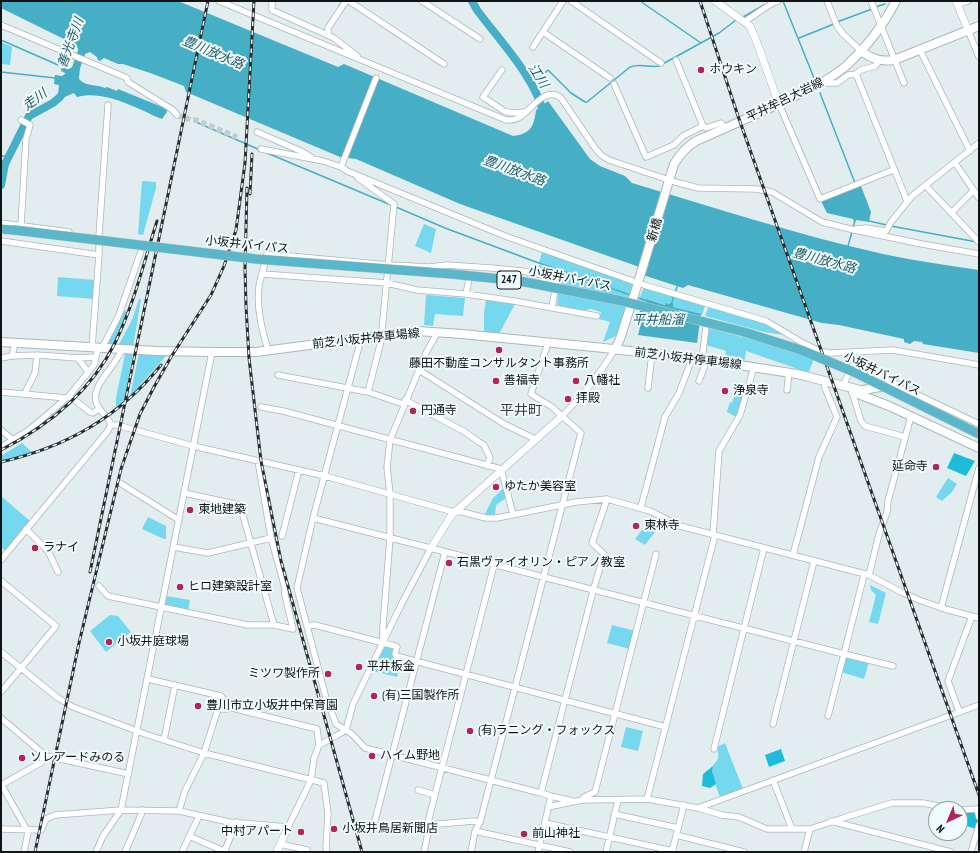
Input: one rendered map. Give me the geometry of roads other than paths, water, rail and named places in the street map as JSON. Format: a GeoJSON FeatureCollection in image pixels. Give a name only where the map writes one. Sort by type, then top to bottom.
{"type":"FeatureCollection","features":[{"type":"Feature","properties":{"kind":"highway","name":"247"},"geometry":{"type":"LineString","coordinates":[[1,229],[17,228]]}},
{"type":"Feature","properties":{"kind":"highway","name":"小坂井バイパス"},"geometry":{"type":"LineString","coordinates":[[17,228],[256,259],[512,280],[622,301],[744,332],[801,350],[854,372],[979,434]]}},
{"type":"Feature","properties":{"kind":"main road","name":"平井牟呂大岩線"},"geometry":{"type":"LineString","coordinates":[[670,180],[674,164],[680,155],[687,147],[696,141],[822,83],[844,67],[861,51],[881,27],[896,1]]}},
{"type":"Feature","properties":{"kind":"main road"},"geometry":{"type":"LineString","coordinates":[[861,51],[879,61],[894,60],[979,26]]}},
{"type":"Feature","properties":{"kind":"main road","name":"新橋"},"geometry":{"type":"LineString","coordinates":[[639,281],[670,180]]}},
{"type":"Feature","properties":{"kind":"main road"},"geometry":{"type":"LineString","coordinates":[[615,349],[620,339],[639,281]]}},
{"type":"Feature","properties":{"kind":"main road","name":"前芝小坂井停車場線"},"geometry":{"type":"LineString","coordinates":[[1,342],[122,349],[212,352],[268,350],[417,332],[615,349],[789,372],[860,390],[888,386],[895,387],[979,430]]}},
{"type":"Feature","properties":{"kind":"main road","name":"前芝小坂井停車場線"},"geometry":{"type":"LineString","coordinates":[[824,381],[889,406],[979,448]]}},
{"type":"Feature","properties":{"kind":"street"},"geometry":{"type":"LineString","coordinates":[[219,1],[506,120],[518,119],[534,104],[546,96],[551,94],[557,95],[561,98],[595,148],[601,155],[609,160],[698,188],[756,189],[772,192],[822,222],[922,244],[979,254]]}},
{"type":"Feature","properties":{"kind":"street"},"geometry":{"type":"LineString","coordinates":[[272,1],[272,10],[334,38],[362,60]]}},
{"type":"Feature","properties":{"kind":"street"},"geometry":{"type":"LineString","coordinates":[[328,35],[328,28],[347,1],[444,64]]}},
{"type":"Feature","properties":{"kind":"street"},"geometry":{"type":"LineString","coordinates":[[422,1],[480,39]]}},
{"type":"Feature","properties":{"kind":"street"},"geometry":{"type":"LineString","coordinates":[[533,47],[563,1]]}},
{"type":"Feature","properties":{"kind":"street"},"geometry":{"type":"LineString","coordinates":[[571,1],[661,63]]}},
{"type":"Feature","properties":{"kind":"street"},"geometry":{"type":"LineString","coordinates":[[715,1],[750,26],[779,104],[820,199],[894,170]]}},
{"type":"Feature","properties":{"kind":"street"},"geometry":{"type":"LineString","coordinates":[[744,22],[778,1]]}},
{"type":"Feature","properties":{"kind":"street"},"geometry":{"type":"LineString","coordinates":[[827,1],[837,26],[843,34],[861,51]]}},
{"type":"Feature","properties":{"kind":"street"},"geometry":{"type":"LineString","coordinates":[[870,1],[904,83]]}},
{"type":"Feature","properties":{"kind":"street"},"geometry":{"type":"LineString","coordinates":[[968,1],[956,3],[979,57]]}},
{"type":"Feature","properties":{"kind":"street"},"geometry":{"type":"LineString","coordinates":[[1,25],[127,78],[128,82],[177,114]]}},
{"type":"Feature","properties":{"kind":"street"},"geometry":{"type":"LineString","coordinates":[[542,32],[610,78]]}},
{"type":"Feature","properties":{"kind":"street"},"geometry":{"type":"LineString","coordinates":[[920,50],[970,151]]}},
{"type":"Feature","properties":{"kind":"street"},"geometry":{"type":"LineString","coordinates":[[676,60],[703,126]]}},
{"type":"Feature","properties":{"kind":"street"},"geometry":{"type":"LineString","coordinates":[[822,83],[836,83],[848,75],[856,74],[861,70],[875,66],[879,61]]}},
{"type":"Feature","properties":{"kind":"street"},"geometry":{"type":"LineString","coordinates":[[502,70],[483,97],[504,111],[511,113],[526,112]]}},
{"type":"Feature","properties":{"kind":"street"},"geometry":{"type":"LineString","coordinates":[[856,74],[907,201]]}},
{"type":"Feature","properties":{"kind":"street"},"geometry":{"type":"LineString","coordinates":[[341,166],[376,78]]}},
{"type":"Feature","properties":{"kind":"street"},"geometry":{"type":"LineString","coordinates":[[614,84],[646,157],[674,145],[683,136],[703,126],[706,128],[721,123],[725,128]]}},
{"type":"Feature","properties":{"kind":"street"},"geometry":{"type":"LineString","coordinates":[[1,447],[45,418],[68,397],[94,365],[97,347],[99,236],[108,105]]}},
{"type":"Feature","properties":{"kind":"street"},"geometry":{"type":"LineString","coordinates":[[17,228],[26,139],[30,125],[21,120]]}},
{"type":"Feature","properties":{"kind":"street"},"geometry":{"type":"LineString","coordinates":[[257,132],[303,152],[313,159]]}},
{"type":"Feature","properties":{"kind":"street"},"geometry":{"type":"LineString","coordinates":[[854,230],[866,228],[886,231],[912,196],[979,143]]}},
{"type":"Feature","properties":{"kind":"street"},"geometry":{"type":"LineString","coordinates":[[261,149],[341,166],[394,204],[381,336],[368,392]]}},
{"type":"Feature","properties":{"kind":"street"},"geometry":{"type":"LineString","coordinates":[[955,163],[979,198]]}},
{"type":"Feature","properties":{"kind":"street"},"geometry":{"type":"LineString","coordinates":[[347,171],[505,236],[639,281],[766,321],[819,351],[830,353],[893,350],[979,365]]}},
{"type":"Feature","properties":{"kind":"street"},"geometry":{"type":"LineString","coordinates":[[926,186],[978,241]]}},
{"type":"Feature","properties":{"kind":"street"},"geometry":{"type":"LineString","coordinates":[[951,213],[973,191]]}},
{"type":"Feature","properties":{"kind":"street"},"geometry":{"type":"LineString","coordinates":[[1,223],[17,228],[99,236]]}},
{"type":"Feature","properties":{"kind":"street"},"geometry":{"type":"LineString","coordinates":[[1,241],[99,255]]}},
{"type":"Feature","properties":{"kind":"street"},"geometry":{"type":"LineString","coordinates":[[97,347],[119,315],[141,251]]}},
{"type":"Feature","properties":{"kind":"street"},"geometry":{"type":"LineString","coordinates":[[268,350],[260,319],[259,284],[267,254],[389,265],[429,267],[447,265],[522,271],[557,278],[552,308]]}},
{"type":"Feature","properties":{"kind":"street"},"geometry":{"type":"LineString","coordinates":[[262,274],[387,283],[417,290],[466,294],[597,316]]}},
{"type":"Feature","properties":{"kind":"street"},"geometry":{"type":"LineString","coordinates":[[466,294],[468,279]]}},
{"type":"Feature","properties":{"kind":"street"},"geometry":{"type":"LineString","coordinates":[[699,381],[704,360],[706,327]]}},
{"type":"Feature","properties":{"kind":"street"},"geometry":{"type":"LineString","coordinates":[[383,642],[390,538],[390,494],[386,467],[390,440],[404,402],[426,353],[437,333]]}},
{"type":"Feature","properties":{"kind":"street"},"geometry":{"type":"LineString","coordinates":[[361,338],[349,388],[313,518],[297,588],[326,698],[336,724],[352,734],[365,748],[574,802]]}},
{"type":"Feature","properties":{"kind":"street"},"geometry":{"type":"LineString","coordinates":[[12,356],[15,343]]}},
{"type":"Feature","properties":{"kind":"street"},"geometry":{"type":"LineString","coordinates":[[470,852],[475,831],[480,822],[516,688],[581,433],[552,407],[531,394],[548,343]]}},
{"type":"Feature","properties":{"kind":"street"},"geometry":{"type":"LineString","coordinates":[[111,425],[107,417],[100,409],[96,399],[96,392],[119,357],[122,349]]}},
{"type":"Feature","properties":{"kind":"street"},"geometry":{"type":"LineString","coordinates":[[319,745],[346,730],[353,704],[402,603],[431,548],[451,516],[575,403],[598,376],[615,349]]}},
{"type":"Feature","properties":{"kind":"street"},"geometry":{"type":"LineString","coordinates":[[96,852],[103,836],[121,810],[212,352]]}},
{"type":"Feature","properties":{"kind":"street"},"geometry":{"type":"LineString","coordinates":[[648,388],[652,354]]}},
{"type":"Feature","properties":{"kind":"street"},"geometry":{"type":"LineString","coordinates":[[1,358],[37,355],[78,358],[95,357]]}},
{"type":"Feature","properties":{"kind":"street"},"geometry":{"type":"LineString","coordinates":[[25,393],[35,373],[37,355]]}},
{"type":"Feature","properties":{"kind":"street"},"geometry":{"type":"LineString","coordinates":[[78,358],[88,372]]}},
{"type":"Feature","properties":{"kind":"street"},"geometry":{"type":"LineString","coordinates":[[641,507],[665,416],[679,392],[692,358]]}},
{"type":"Feature","properties":{"kind":"street"},"geometry":{"type":"LineString","coordinates":[[843,386],[854,364],[979,424]]}},
{"type":"Feature","properties":{"kind":"street"},"geometry":{"type":"LineString","coordinates":[[647,799],[714,535],[719,451],[740,415],[754,367]]}},
{"type":"Feature","properties":{"kind":"street"},"geometry":{"type":"LineString","coordinates":[[419,370],[504,424],[535,439]]}},
{"type":"Feature","properties":{"kind":"street"},"geometry":{"type":"LineString","coordinates":[[787,390],[789,372]]}},
{"type":"Feature","properties":{"kind":"street"},"geometry":{"type":"LineString","coordinates":[[278,375],[368,392],[404,402],[465,432],[484,445],[490,458],[487,466]]}},
{"type":"Feature","properties":{"kind":"street"},"geometry":{"type":"LineString","coordinates":[[793,555],[819,457],[837,417],[825,388],[824,381]]}},
{"type":"Feature","properties":{"kind":"street"},"geometry":{"type":"LineString","coordinates":[[1,392],[68,397],[90,412],[93,413],[100,409]]}},
{"type":"Feature","properties":{"kind":"street"},"geometry":{"type":"LineString","coordinates":[[852,392],[861,421],[865,426],[905,437]]}},
{"type":"Feature","properties":{"kind":"street"},"geometry":{"type":"LineString","coordinates":[[261,407],[501,469]]}},
{"type":"Feature","properties":{"kind":"street"},"geometry":{"type":"LineString","coordinates":[[828,716],[844,654],[879,534],[887,512],[888,501],[911,416]]}},
{"type":"Feature","properties":{"kind":"street"},"geometry":{"type":"LineString","coordinates":[[111,425],[117,425],[193,446],[325,476],[442,508],[486,518],[497,518],[576,502],[607,499],[641,507],[675,524],[867,575],[901,592],[942,608],[979,618]]}},
{"type":"Feature","properties":{"kind":"street"},"geometry":{"type":"LineString","coordinates":[[1,560],[111,425]]}},
{"type":"Feature","properties":{"kind":"street"},"geometry":{"type":"LineString","coordinates":[[1,430],[13,440]]}},
{"type":"Feature","properties":{"kind":"street"},"geometry":{"type":"LineString","coordinates":[[99,586],[108,596],[248,625],[274,626],[293,629],[285,595],[285,588],[271,538],[258,461]]}},
{"type":"Feature","properties":{"kind":"street"},"geometry":{"type":"LineString","coordinates":[[942,608],[979,468]]}},
{"type":"Feature","properties":{"kind":"street"},"geometry":{"type":"LineString","coordinates":[[501,469],[513,514]]}},
{"type":"Feature","properties":{"kind":"street"},"geometry":{"type":"LineString","coordinates":[[282,536],[299,470]]}},
{"type":"Feature","properties":{"kind":"street"},"geometry":{"type":"LineString","coordinates":[[120,483],[179,520]]}},
{"type":"Feature","properties":{"kind":"street"},"geometry":{"type":"LineString","coordinates":[[184,493],[240,505],[252,543],[274,626]]}},
{"type":"Feature","properties":{"kind":"street"},"geometry":{"type":"LineString","coordinates":[[541,793],[593,591],[604,554],[592,544],[607,499]]}},
{"type":"Feature","properties":{"kind":"street"},"geometry":{"type":"LineString","coordinates":[[313,518],[593,591],[893,666]]}},
{"type":"Feature","properties":{"kind":"street"},"geometry":{"type":"LineString","coordinates":[[26,529],[48,551],[58,572]]}},
{"type":"Feature","properties":{"kind":"street"},"geometry":{"type":"LineString","coordinates":[[173,547],[208,554],[271,538]]}},
{"type":"Feature","properties":{"kind":"street"},"geometry":{"type":"LineString","coordinates":[[714,749],[764,548]]}},
{"type":"Feature","properties":{"kind":"street"},"geometry":{"type":"LineString","coordinates":[[445,552],[373,828],[473,821],[480,822]]}},
{"type":"Feature","properties":{"kind":"street"},"geometry":{"type":"LineString","coordinates":[[582,800],[584,797],[595,792],[656,554]]}},
{"type":"Feature","properties":{"kind":"street"},"geometry":{"type":"LineString","coordinates":[[773,724],[814,561]]}},
{"type":"Feature","properties":{"kind":"street"},"geometry":{"type":"LineString","coordinates":[[424,852],[429,828],[428,822],[494,565]]}},
{"type":"Feature","properties":{"kind":"street"},"geometry":{"type":"LineString","coordinates":[[1,581],[56,626],[1,692]]}},
{"type":"Feature","properties":{"kind":"street"},"geometry":{"type":"LineString","coordinates":[[959,712],[948,681],[972,616]]}},
{"type":"Feature","properties":{"kind":"street"},"geometry":{"type":"LineString","coordinates":[[307,626],[315,625],[383,642],[396,646],[395,656],[666,727]]}},
{"type":"Feature","properties":{"kind":"street"},"geometry":{"type":"LineString","coordinates":[[1,652],[72,708],[204,753],[324,783],[328,814],[327,852]]}},
{"type":"Feature","properties":{"kind":"street"},"geometry":{"type":"LineString","coordinates":[[148,679],[221,696],[228,704],[228,707]]}},
{"type":"Feature","properties":{"kind":"street"},"geometry":{"type":"LineString","coordinates":[[164,740],[175,685]]}},
{"type":"Feature","properties":{"kind":"street"},"geometry":{"type":"LineString","coordinates":[[698,808],[979,705]]}},
{"type":"Feature","properties":{"kind":"street"},"geometry":{"type":"LineString","coordinates":[[179,811],[185,791],[204,753],[218,709],[227,709],[228,707],[317,729],[319,745],[314,758],[312,780],[276,852]]}},
{"type":"Feature","properties":{"kind":"street"},"geometry":{"type":"LineString","coordinates":[[1,718],[44,755],[129,774]]}},
{"type":"Feature","properties":{"kind":"street"},"geometry":{"type":"LineString","coordinates":[[24,852],[28,832],[27,829],[1,785],[42,762],[44,755]]}},
{"type":"Feature","properties":{"kind":"street"},"geometry":{"type":"LineString","coordinates":[[774,780],[792,829]]}},
{"type":"Feature","properties":{"kind":"street"},"geometry":{"type":"LineString","coordinates":[[418,790],[435,795]]}},
{"type":"Feature","properties":{"kind":"street"},"geometry":{"type":"LineString","coordinates":[[538,852],[551,796]]}},
{"type":"Feature","properties":{"kind":"street"},"geometry":{"type":"LineString","coordinates":[[548,807],[582,800],[647,799],[684,805],[722,815],[739,817],[767,829],[810,829],[831,821],[892,803],[928,804]]}},
{"type":"Feature","properties":{"kind":"street"},"geometry":{"type":"LineString","coordinates":[[606,852],[618,800]]}},
{"type":"Feature","properties":{"kind":"street"},"geometry":{"type":"LineString","coordinates":[[545,823],[672,851],[684,805]]}},
{"type":"Feature","properties":{"kind":"street"},"geometry":{"type":"LineString","coordinates":[[968,810],[978,809],[979,817]]}},
{"type":"Feature","properties":{"kind":"street"},"geometry":{"type":"LineString","coordinates":[[1,829],[41,830],[46,819],[55,815],[121,810],[179,811],[229,822],[288,827]]}},
{"type":"Feature","properties":{"kind":"street"},"geometry":{"type":"LineString","coordinates":[[125,852],[143,810]]}},
{"type":"Feature","properties":{"kind":"street"},"geometry":{"type":"LineString","coordinates":[[614,814],[678,828]]}},
{"type":"Feature","properties":{"kind":"street"},"geometry":{"type":"LineString","coordinates":[[182,852],[199,816]]}},
{"type":"Feature","properties":{"kind":"street"},"geometry":{"type":"LineString","coordinates":[[831,821],[951,852]]}},
{"type":"Feature","properties":{"kind":"street"},"geometry":{"type":"LineString","coordinates":[[189,836],[225,852],[237,822]]}},
{"type":"Feature","properties":{"kind":"street"},"geometry":{"type":"LineString","coordinates":[[971,852],[979,825]]}},
{"type":"Feature","properties":{"kind":"street"},"geometry":{"type":"LineString","coordinates":[[804,852],[810,829]]}},
{"type":"Feature","properties":{"kind":"street"},"geometry":{"type":"LineString","coordinates":[[475,831],[570,852]]}},
{"type":"Feature","properties":{"kind":"street"},"geometry":{"type":"LineString","coordinates":[[676,835],[744,852]]}},
{"type":"Feature","properties":{"kind":"street"},"geometry":{"type":"LineString","coordinates":[[280,844],[307,850],[306,852]]}},
{"type":"Feature","properties":{"kind":"water","name":"豊川放水路"},"geometry":{"type":"Polygon","coordinates":[[[1,1],[178,1],[338,67],[344,64],[513,136],[528,131],[533,125],[536,110],[548,101],[590,159],[600,166],[625,176],[632,183],[757,221],[851,247],[907,259],[979,270],[979,353],[923,344],[922,342],[914,341],[910,344],[904,342],[904,339],[839,325],[822,323],[688,285],[683,288],[643,275],[645,269],[460,204],[356,159],[340,157],[186,92],[184,86],[104,58],[100,61],[90,52],[85,54],[80,52],[76,45],[1,8],[1,1]]]}},
{"type":"Feature","properties":{"kind":"water"},"geometry":{"type":"Polygon","coordinates":[[[76,65],[80,66],[79,79],[82,82],[105,88],[107,87],[117,91],[118,89],[167,109],[167,112],[162,119],[121,101],[87,95],[77,97],[74,93],[60,99],[58,97],[59,85],[54,84],[55,75],[62,76],[65,74],[61,71],[62,66],[69,69],[76,65]]]}},
{"type":"Feature","properties":{"kind":"water"},"geometry":{"type":"Polygon","coordinates":[[[861,186],[871,212],[869,222],[856,220],[854,222],[853,219],[827,213],[821,201],[861,186]]]}},
{"type":"Feature","properties":{"kind":"water","name":"平井船溜"},"geometry":{"type":"Polygon","coordinates":[[[647,299],[665,305],[666,303],[669,304],[671,302],[673,303],[673,307],[701,314],[697,343],[638,335],[640,327],[638,322],[640,311],[643,311],[647,299]]]}},
{"type":"Feature","properties":{"kind":"waterway"},"geometry":{"type":"LineString","coordinates":[[339,6],[343,1]]}},
{"type":"Feature","properties":{"kind":"waterway","name":"江川"},"geometry":{"type":"LineString","coordinates":[[472,1],[477,10],[526,74],[534,88],[544,116]]}},
{"type":"Feature","properties":{"kind":"waterway"},"geometry":{"type":"LineString","coordinates":[[640,1],[701,43]]}},
{"type":"Feature","properties":{"kind":"waterway"},"geometry":{"type":"LineString","coordinates":[[783,1],[814,78]]}},
{"type":"Feature","properties":{"kind":"waterway"},"geometry":{"type":"LineString","coordinates":[[875,7],[885,4]]}},
{"type":"Feature","properties":{"kind":"waterway"},"geometry":{"type":"LineString","coordinates":[[743,17],[764,5]]}},
{"type":"Feature","properties":{"kind":"waterway"},"geometry":{"type":"LineString","coordinates":[[837,22],[872,9]]}},
{"type":"Feature","properties":{"kind":"waterway"},"geometry":{"type":"LineString","coordinates":[[518,64],[539,78],[548,70],[571,93],[587,102],[630,67],[637,65],[659,66],[719,33],[736,20]]}},
{"type":"Feature","properties":{"kind":"waterway"},"geometry":{"type":"LineString","coordinates":[[799,38],[834,24]]}},
{"type":"Feature","properties":{"kind":"waterway"},"geometry":{"type":"LineString","coordinates":[[1,40],[58,65]]}},
{"type":"Feature","properties":{"kind":"waterway","name":"善光寺川"},"geometry":{"type":"LineString","coordinates":[[73,76],[85,43]]}},
{"type":"Feature","properties":{"kind":"waterway","name":"善光寺川"},"geometry":{"type":"LineString","coordinates":[[1,72],[55,78]]}},
{"type":"Feature","properties":{"kind":"waterway","name":"走川"},"geometry":{"type":"LineString","coordinates":[[1,185],[5,164],[29,116],[53,103],[60,97],[65,89]]}},
{"type":"Feature","properties":{"kind":"waterway"},"geometry":{"type":"LineString","coordinates":[[820,93],[855,183]]}},
{"type":"Feature","properties":{"kind":"waterway"},"geometry":{"type":"LineString","coordinates":[[196,122],[260,150]]}},
{"type":"Feature","properties":{"kind":"waterway"},"geometry":{"type":"LineString","coordinates":[[267,153],[391,205]]}},
{"type":"Feature","properties":{"kind":"waterway","name":"走川"},"geometry":{"type":"LineString","coordinates":[[1,156],[9,156]]}},
{"type":"Feature","properties":{"kind":"waterway"},"geometry":{"type":"LineString","coordinates":[[396,207],[445,228],[630,295]]}},
{"type":"Feature","properties":{"kind":"waterway"},"geometry":{"type":"LineString","coordinates":[[853,227],[855,221]]}},
{"type":"Feature","properties":{"kind":"waterway"},"geometry":{"type":"LineString","coordinates":[[869,221],[887,225]]}},
{"type":"Feature","properties":{"kind":"waterway"},"geometry":{"type":"LineString","coordinates":[[891,226],[977,242]]}},
{"type":"Feature","properties":{"kind":"waterway"},"geometry":{"type":"LineString","coordinates":[[848,246],[852,232]]}},
{"type":"Feature","properties":{"kind":"waterway"},"geometry":{"type":"LineString","coordinates":[[672,302],[677,287]]}},
{"type":"Feature","properties":{"kind":"waterway"},"geometry":{"type":"LineString","coordinates":[[636,297],[647,301]]}},
{"type":"Feature","properties":{"kind":"tunnel"},"geometry":{"type":"LineString","coordinates":[[177,115],[191,120],[196,120],[237,137]]}},
{"type":"Feature","properties":{"kind":"railway"},"geometry":{"type":"LineString","coordinates":[[90,572],[208,1]]}},
{"type":"Feature","properties":{"kind":"railway"},"geometry":{"type":"LineString","coordinates":[[35,852],[79,643],[121,469],[140,414],[171,357],[211,295],[224,266],[236,230],[245,163],[254,1]]}},
{"type":"Feature","properties":{"kind":"railway"},"geometry":{"type":"LineString","coordinates":[[700,1],[738,116],[979,795]]}},
{"type":"Feature","properties":{"kind":"railway"},"geometry":{"type":"LineString","coordinates":[[250,194],[252,154]]}},
{"type":"Feature","properties":{"kind":"railway"},"geometry":{"type":"LineString","coordinates":[[247,188],[245,269],[246,306],[249,358],[261,461],[281,561],[362,852]]}},
{"type":"Feature","properties":{"kind":"railway"},"geometry":{"type":"LineString","coordinates":[[1,450],[35,430],[67,406],[94,377],[115,343],[122,328],[138,283],[157,221]]}},
{"type":"Feature","properties":{"kind":"railway"},"geometry":{"type":"LineString","coordinates":[[1,462],[25,456],[47,448],[69,439],[89,428],[109,415],[127,400],[161,365]]}},
{"type":"Feature","properties":{"kind":"place","name":"ホウキン"},"geometry":{"type":"Point","coordinates":[701,70]}},
{"type":"Feature","properties":{"kind":"place","name":"藤田不動産コンサルタント事務所"},"geometry":{"type":"Point","coordinates":[499,350]}},
{"type":"Feature","properties":{"kind":"place","name":"善福寺"},"geometry":{"type":"Point","coordinates":[496,381]}},
{"type":"Feature","properties":{"kind":"place","name":"八幡社"},"geometry":{"type":"Point","coordinates":[576,381]}},
{"type":"Feature","properties":{"kind":"place","name":"浄泉寺"},"geometry":{"type":"Point","coordinates":[725,391]}},
{"type":"Feature","properties":{"kind":"place","name":"拝殿"},"geometry":{"type":"Point","coordinates":[568,399]}},
{"type":"Feature","properties":{"kind":"place","name":"円通寺"},"geometry":{"type":"Point","coordinates":[413,411]}},
{"type":"Feature","properties":{"kind":"place","name":"延命寺"},"geometry":{"type":"Point","coordinates":[936,467]}},
{"type":"Feature","properties":{"kind":"place","name":"ゆたか美容室"},"geometry":{"type":"Point","coordinates":[496,487]}},
{"type":"Feature","properties":{"kind":"place","name":"東地建築"},"geometry":{"type":"Point","coordinates":[190,510]}},
{"type":"Feature","properties":{"kind":"place","name":"東林寺"},"geometry":{"type":"Point","coordinates":[636,526]}},
{"type":"Feature","properties":{"kind":"place","name":"ラナイ"},"geometry":{"type":"Point","coordinates":[35,548]}},
{"type":"Feature","properties":{"kind":"place","name":"石黒ヴァイオリン・ピアノ教室"},"geometry":{"type":"Point","coordinates":[449,563]}},
{"type":"Feature","properties":{"kind":"place","name":"ヒロ建築設計室"},"geometry":{"type":"Point","coordinates":[180,587]}},
{"type":"Feature","properties":{"kind":"place","name":"小坂井庭球場"},"geometry":{"type":"Point","coordinates":[109,642]}},
{"type":"Feature","properties":{"kind":"place","name":"平井板金"},"geometry":{"type":"Point","coordinates":[359,667]}},
{"type":"Feature","properties":{"kind":"place","name":"ミツワ製作所"},"geometry":{"type":"Point","coordinates":[328,674]}},
{"type":"Feature","properties":{"kind":"place","name":"(有)三国製作所"},"geometry":{"type":"Point","coordinates":[374,696]}},
{"type":"Feature","properties":{"kind":"place","name":"豊川市立小坂井中保育園"},"geometry":{"type":"Point","coordinates":[198,706]}},
{"type":"Feature","properties":{"kind":"place","name":"(有)ラニング・フォックス"},"geometry":{"type":"Point","coordinates":[470,731]}},
{"type":"Feature","properties":{"kind":"place","name":"ハイム野地"},"geometry":{"type":"Point","coordinates":[372,756]}},
{"type":"Feature","properties":{"kind":"place","name":"ソレアードみのる"},"geometry":{"type":"Point","coordinates":[22,758]}},
{"type":"Feature","properties":{"kind":"place","name":"小坂井鳥居新聞店"},"geometry":{"type":"Point","coordinates":[334,829]}},
{"type":"Feature","properties":{"kind":"place","name":"中村アパート"},"geometry":{"type":"Point","coordinates":[301,832]}},
{"type":"Feature","properties":{"kind":"place","name":"前山神社"},"geometry":{"type":"Point","coordinates":[524,834]}},
{"type":"Feature","properties":{"kind":"district","name":"平井町"},"geometry":{"type":"Point","coordinates":[521,411]}}]}
